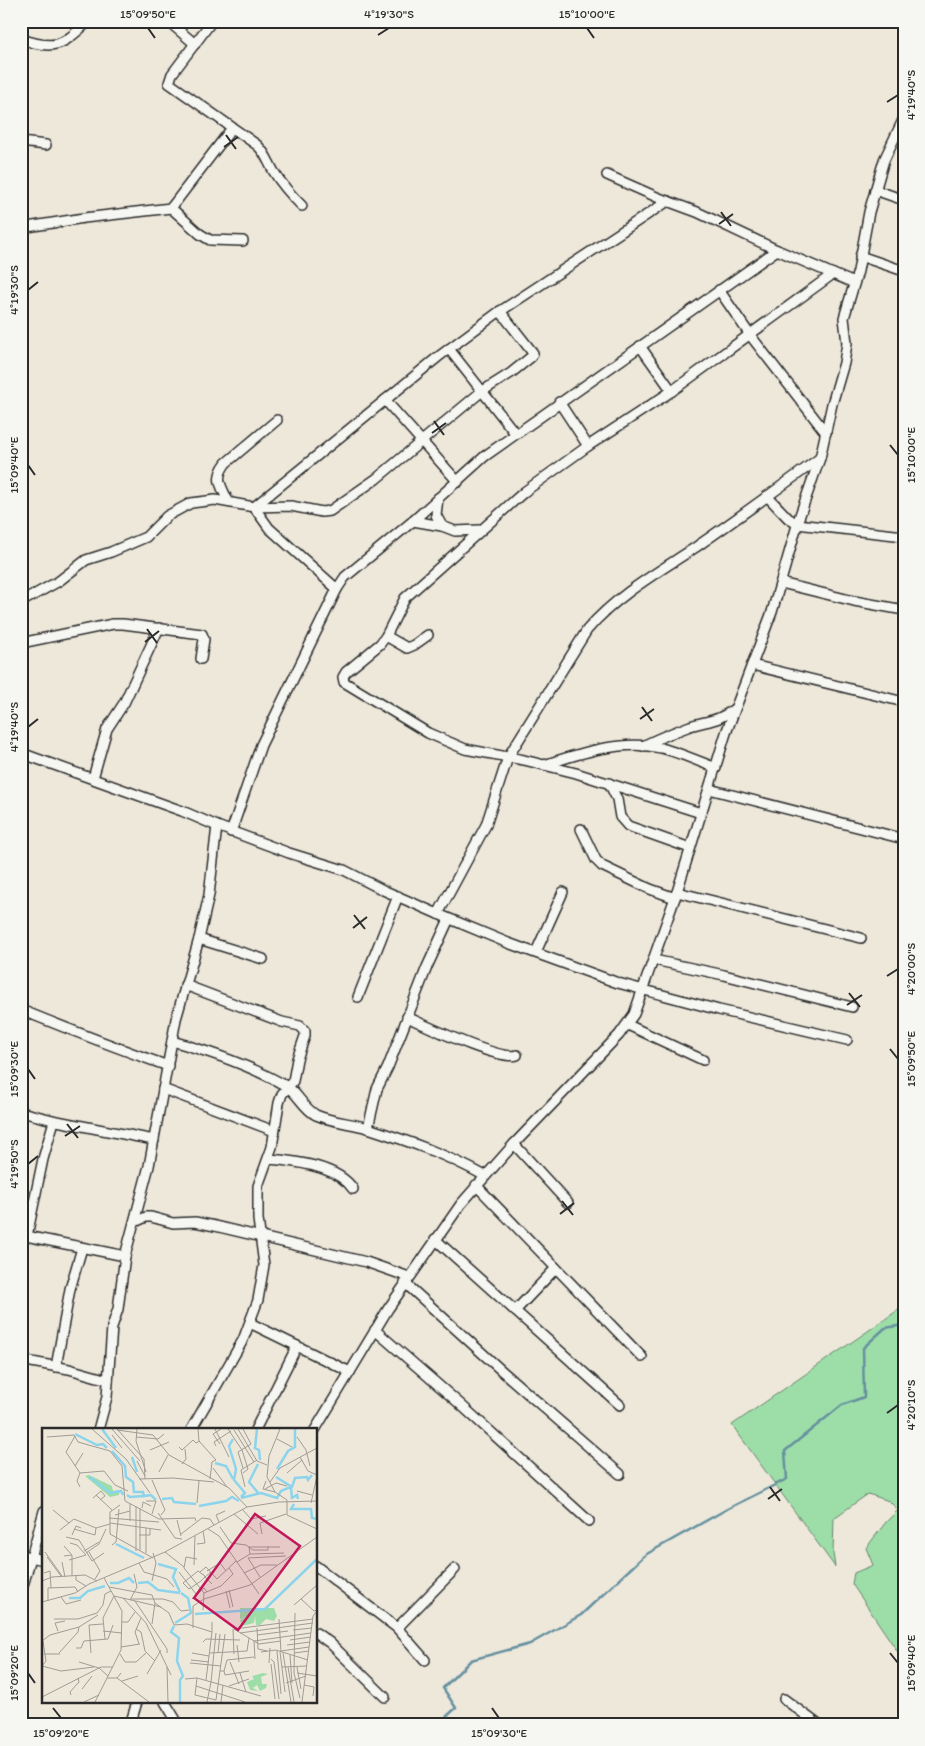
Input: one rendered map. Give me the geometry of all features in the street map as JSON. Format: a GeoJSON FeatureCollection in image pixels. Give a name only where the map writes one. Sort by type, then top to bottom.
{"type":"FeatureCollection","features":[{"type":"Feature","properties":{"kind":"street"},"geometry":{"type":"LineString","coordinates":[[21,38],[39,45],[56,45],[68,39],[89,21]]}},
{"type":"Feature","properties":{"kind":"street"},"geometry":{"type":"LineString","coordinates":[[168,21],[195,44]]}},
{"type":"Feature","properties":{"kind":"street"},"geometry":{"type":"LineString","coordinates":[[212,21],[172,74],[169,83],[264,152],[284,188],[302,206]]}},
{"type":"Feature","properties":{"kind":"street"},"geometry":{"type":"LineString","coordinates":[[315,1428],[407,1280],[476,1185],[628,1025],[654,960],[734,708],[752,665],[781,583],[797,524],[820,458],[844,362],[847,343],[844,318],[875,190],[884,160],[903,122]]}},
{"type":"Feature","properties":{"kind":"street"},"geometry":{"type":"LineString","coordinates":[[21,228],[84,218],[171,208],[232,128]]}},
{"type":"Feature","properties":{"kind":"street"},"geometry":{"type":"LineString","coordinates":[[21,142],[46,145]]}},
{"type":"Feature","properties":{"kind":"street"},"geometry":{"type":"LineString","coordinates":[[606,175],[697,212],[777,250],[854,283]]}},
{"type":"Feature","properties":{"kind":"street"},"geometry":{"type":"LineString","coordinates":[[875,190],[904,200]]}},
{"type":"Feature","properties":{"kind":"street"},"geometry":{"type":"LineString","coordinates":[[254,507],[449,349],[500,311],[668,201]]}},
{"type":"Feature","properties":{"kind":"street"},"geometry":{"type":"LineString","coordinates":[[171,208],[200,234],[210,240],[243,241]]}},
{"type":"Feature","properties":{"kind":"street"},"geometry":{"type":"LineString","coordinates":[[231,832],[261,745],[337,589],[345,578],[458,482],[485,456],[515,433],[777,250]]}},
{"type":"Feature","properties":{"kind":"street"},"geometry":{"type":"LineString","coordinates":[[860,256],[904,271]]}},
{"type":"Feature","properties":{"kind":"street"},"geometry":{"type":"LineString","coordinates":[[701,813],[544,765],[465,749],[428,733],[344,682],[346,672],[386,636],[405,598],[524,492],[588,446],[672,391],[833,274]]}},
{"type":"Feature","properties":{"kind":"street"},"geometry":{"type":"LineString","coordinates":[[719,290],[750,335],[826,433]]}},
{"type":"Feature","properties":{"kind":"street"},"geometry":{"type":"LineString","coordinates":[[21,602],[59,581],[86,560],[112,552],[146,537],[167,516],[178,508],[191,503],[214,500],[254,507],[291,506],[322,512],[330,511],[376,479],[481,392],[511,373],[533,355],[500,311]]}},
{"type":"Feature","properties":{"kind":"street"},"geometry":{"type":"LineString","coordinates":[[640,346],[672,391]]}},
{"type":"Feature","properties":{"kind":"street"},"geometry":{"type":"LineString","coordinates":[[449,349],[515,433]]}},
{"type":"Feature","properties":{"kind":"street"},"geometry":{"type":"LineString","coordinates":[[385,400],[458,482]]}},
{"type":"Feature","properties":{"kind":"street"},"geometry":{"type":"LineString","coordinates":[[559,402],[588,446]]}},
{"type":"Feature","properties":{"kind":"street"},"geometry":{"type":"LineString","coordinates":[[228,501],[220,484],[220,471],[277,420]]}},
{"type":"Feature","properties":{"kind":"street"},"geometry":{"type":"LineString","coordinates":[[438,914],[486,825],[508,757],[587,630],[602,613],[622,597],[820,458]]}},
{"type":"Feature","properties":{"kind":"street"},"geometry":{"type":"LineString","coordinates":[[767,496],[788,518],[797,524],[904,536]]}},
{"type":"Feature","properties":{"kind":"street"},"geometry":{"type":"LineString","coordinates":[[438,498],[436,515],[442,526]]}},
{"type":"Feature","properties":{"kind":"street"},"geometry":{"type":"LineString","coordinates":[[254,507],[269,528],[337,589]]}},
{"type":"Feature","properties":{"kind":"street"},"geometry":{"type":"LineString","coordinates":[[413,521],[442,526],[454,531],[480,530]]}},
{"type":"Feature","properties":{"kind":"street"},"geometry":{"type":"LineString","coordinates":[[781,583],[854,601],[904,610]]}},
{"type":"Feature","properties":{"kind":"street"},"geometry":{"type":"LineString","coordinates":[[21,643],[113,624],[159,628],[202,634],[204,639],[201,659]]}},
{"type":"Feature","properties":{"kind":"street"},"geometry":{"type":"LineString","coordinates":[[93,778],[107,729],[124,703],[159,628]]}},
{"type":"Feature","properties":{"kind":"street"},"geometry":{"type":"LineString","coordinates":[[386,636],[407,648],[428,635]]}},
{"type":"Feature","properties":{"kind":"street"},"geometry":{"type":"LineString","coordinates":[[752,665],[904,702]]}},
{"type":"Feature","properties":{"kind":"street"},"geometry":{"type":"LineString","coordinates":[[642,746],[691,726],[716,720],[734,708]]}},
{"type":"Feature","properties":{"kind":"street"},"geometry":{"type":"LineString","coordinates":[[544,765],[598,750],[642,746],[667,750],[716,768]]}},
{"type":"Feature","properties":{"kind":"street"},"geometry":{"type":"LineString","coordinates":[[21,753],[182,811],[289,854],[344,870],[378,888],[508,943],[643,990],[754,1019],[847,1040]]}},
{"type":"Feature","properties":{"kind":"street"},"geometry":{"type":"LineString","coordinates":[[608,784],[617,799],[620,816],[628,826],[690,848]]}},
{"type":"Feature","properties":{"kind":"street"},"geometry":{"type":"LineString","coordinates":[[709,789],[904,839]]}},
{"type":"Feature","properties":{"kind":"street"},"geometry":{"type":"LineString","coordinates":[[99,1428],[107,1397],[112,1327],[118,1309],[125,1256],[154,1140],[172,1040],[209,895],[217,826]]}},
{"type":"Feature","properties":{"kind":"street"},"geometry":{"type":"LineString","coordinates":[[581,829],[596,860],[602,866],[650,889],[861,938]]}},
{"type":"Feature","properties":{"kind":"street"},"geometry":{"type":"LineString","coordinates":[[536,952],[563,892]]}},
{"type":"Feature","properties":{"kind":"street"},"geometry":{"type":"LineString","coordinates":[[358,997],[398,896]]}},
{"type":"Feature","properties":{"kind":"street"},"geometry":{"type":"LineString","coordinates":[[368,1128],[380,1082],[388,1067],[427,967],[449,919]]}},
{"type":"Feature","properties":{"kind":"street"},"geometry":{"type":"LineString","coordinates":[[199,939],[263,959]]}},
{"type":"Feature","properties":{"kind":"street"},"geometry":{"type":"LineString","coordinates":[[654,960],[724,975],[852,1007]]}},
{"type":"Feature","properties":{"kind":"street"},"geometry":{"type":"LineString","coordinates":[[185,985],[282,1022],[303,1028],[305,1036],[304,1044],[297,1059],[293,1081],[286,1087],[278,1103],[269,1159],[258,1186],[257,1200],[264,1265],[262,1286],[243,1340],[192,1428]]}},
{"type":"Feature","properties":{"kind":"street"},"geometry":{"type":"LineString","coordinates":[[21,1013],[26,1012],[56,1023],[78,1034],[168,1066]]}},
{"type":"Feature","properties":{"kind":"street"},"geometry":{"type":"LineString","coordinates":[[407,1017],[497,1053],[512,1057],[517,1055]]}},
{"type":"Feature","properties":{"kind":"street"},"geometry":{"type":"LineString","coordinates":[[628,1025],[703,1060]]}},
{"type":"Feature","properties":{"kind":"street"},"geometry":{"type":"LineString","coordinates":[[172,1040],[230,1060],[294,1091],[315,1114],[368,1128],[435,1151],[485,1176]]}},
{"type":"Feature","properties":{"kind":"street"},"geometry":{"type":"LineString","coordinates":[[163,1090],[274,1131]]}},
{"type":"Feature","properties":{"kind":"street"},"geometry":{"type":"LineString","coordinates":[[21,1112],[54,1121],[154,1140]]}},
{"type":"Feature","properties":{"kind":"street"},"geometry":{"type":"LineString","coordinates":[[54,1121],[24,1236],[125,1256]]}},
{"type":"Feature","properties":{"kind":"street"},"geometry":{"type":"LineString","coordinates":[[514,1144],[568,1204]]}},
{"type":"Feature","properties":{"kind":"street"},"geometry":{"type":"LineString","coordinates":[[269,1159],[295,1162],[333,1172],[348,1182],[353,1189]]}},
{"type":"Feature","properties":{"kind":"street"},"geometry":{"type":"LineString","coordinates":[[476,1185],[642,1357]]}},
{"type":"Feature","properties":{"kind":"street"},"geometry":{"type":"LineString","coordinates":[[135,1222],[146,1217],[174,1223],[195,1222],[366,1262],[407,1280],[502,1371],[620,1474]]}},
{"type":"Feature","properties":{"kind":"street"},"geometry":{"type":"LineString","coordinates":[[435,1239],[620,1404]]}},
{"type":"Feature","properties":{"kind":"street"},"geometry":{"type":"LineString","coordinates":[[56,1366],[70,1290],[82,1248]]}},
{"type":"Feature","properties":{"kind":"street"},"geometry":{"type":"LineString","coordinates":[[515,1311],[556,1268]]}},
{"type":"Feature","properties":{"kind":"street"},"geometry":{"type":"LineString","coordinates":[[250,1323],[350,1372]]}},
{"type":"Feature","properties":{"kind":"street"},"geometry":{"type":"LineString","coordinates":[[375,1330],[589,1520]]}},
{"type":"Feature","properties":{"kind":"street"},"geometry":{"type":"LineString","coordinates":[[256,1428],[297,1346]]}},
{"type":"Feature","properties":{"kind":"street"},"geometry":{"type":"LineString","coordinates":[[21,1360],[56,1366],[108,1380]]}},
{"type":"Feature","properties":{"kind":"street"},"geometry":{"type":"LineString","coordinates":[[21,1593],[26,1556],[42,1517]]}},
{"type":"Feature","properties":{"kind":"street"},"geometry":{"type":"LineString","coordinates":[[26,1556],[42,1560]]}},
{"type":"Feature","properties":{"kind":"street"},"geometry":{"type":"LineString","coordinates":[[318,1568],[397,1628],[425,1660]]}},
{"type":"Feature","properties":{"kind":"street"},"geometry":{"type":"LineString","coordinates":[[397,1628],[455,1569]]}},
{"type":"Feature","properties":{"kind":"street"},"geometry":{"type":"LineString","coordinates":[[318,1635],[337,1650],[385,1697]]}},
{"type":"Feature","properties":{"kind":"street"},"geometry":{"type":"LineString","coordinates":[[784,1699],[819,1725]]}},
{"type":"Feature","properties":{"kind":"street"},"geometry":{"type":"LineString","coordinates":[[130,1725],[136,1704]]}},
{"type":"Feature","properties":{"kind":"street"},"geometry":{"type":"LineString","coordinates":[[166,1704],[178,1725]]}},
{"type":"Feature","properties":{"kind":"street"},"geometry":{"type":"LineString","coordinates":[[900,1725],[904,1722]]}},
{"type":"Feature","properties":{"kind":"green space"},"geometry":{"type":"Polygon","coordinates":[[[904,1306],[904,1661],[852,1584],[854,1573],[873,1565],[866,1548],[898,1510],[889,1501],[868,1494],[834,1518],[833,1553],[835,1567],[732,1425],[904,1306]]]}},
{"type":"Feature","properties":{"kind":"waterway"},"geometry":{"type":"LineString","coordinates":[[437,1725],[456,1708],[443,1688],[471,1660],[530,1644],[581,1615],[645,1555],[727,1509],[787,1479],[785,1451],[842,1405],[864,1397],[863,1348],[885,1328],[904,1325]]}}]}
